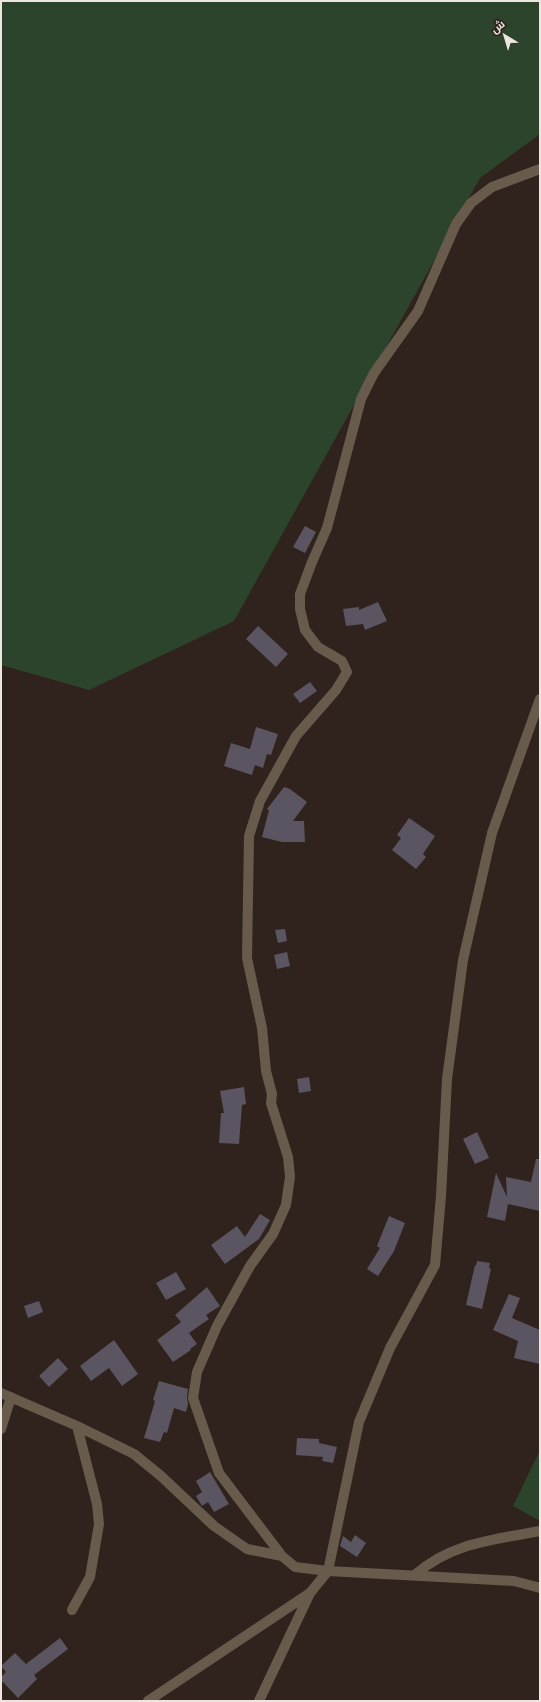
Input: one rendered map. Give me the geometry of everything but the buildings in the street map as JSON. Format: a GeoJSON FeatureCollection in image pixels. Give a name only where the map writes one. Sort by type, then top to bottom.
{"type":"FeatureCollection","features":[{"type":"Feature","properties":{"kind":"street"},"geometry":{"type":"LineString","coordinates":[[540,169],[492,187],[471,203],[456,224],[418,311],[374,373],[361,399],[327,528],[300,594],[300,609],[305,630],[318,647],[342,661],[347,672],[336,690],[296,736],[260,801],[249,836],[247,958],[262,1028],[266,1071],[272,1094],[271,1102],[288,1157],[290,1177],[286,1205],[273,1234],[250,1266],[217,1326],[197,1372],[193,1398],[219,1473],[282,1556],[295,1567],[328,1571],[514,1581],[540,1588]]}},
{"type":"Feature","properties":{"kind":"street"},"geometry":{"type":"LineString","coordinates":[[259,1701],[310,1594],[328,1571],[358,1422],[390,1348],[435,1265],[447,1079],[463,960],[492,832],[540,699]]}},
{"type":"Feature","properties":{"kind":"street"},"geometry":{"type":"LineString","coordinates":[[1,1429],[6,1395],[77,1426],[134,1454],[161,1476],[214,1526],[247,1549],[282,1556]]}},
{"type":"Feature","properties":{"kind":"street"},"geometry":{"type":"LineString","coordinates":[[72,1610],[90,1577],[99,1524],[97,1504],[77,1426]]}},
{"type":"Feature","properties":{"kind":"street"},"geometry":{"type":"LineString","coordinates":[[432,1577],[416,1574],[430,1562],[446,1553],[470,1545],[540,1531]]}},
{"type":"Feature","properties":{"kind":"street"},"geometry":{"type":"LineString","coordinates":[[148,1701],[310,1594]]}},
{"type":"Feature","properties":{"kind":"green space"},"geometry":{"type":"Polygon","coordinates":[[[1,1],[540,1],[540,134],[480,178],[234,621],[89,690],[1,665],[1,1]]]}},
{"type":"Feature","properties":{"kind":"green space"},"geometry":{"type":"Polygon","coordinates":[[[540,1450],[540,1521],[513,1506],[540,1450]]]}}]}
